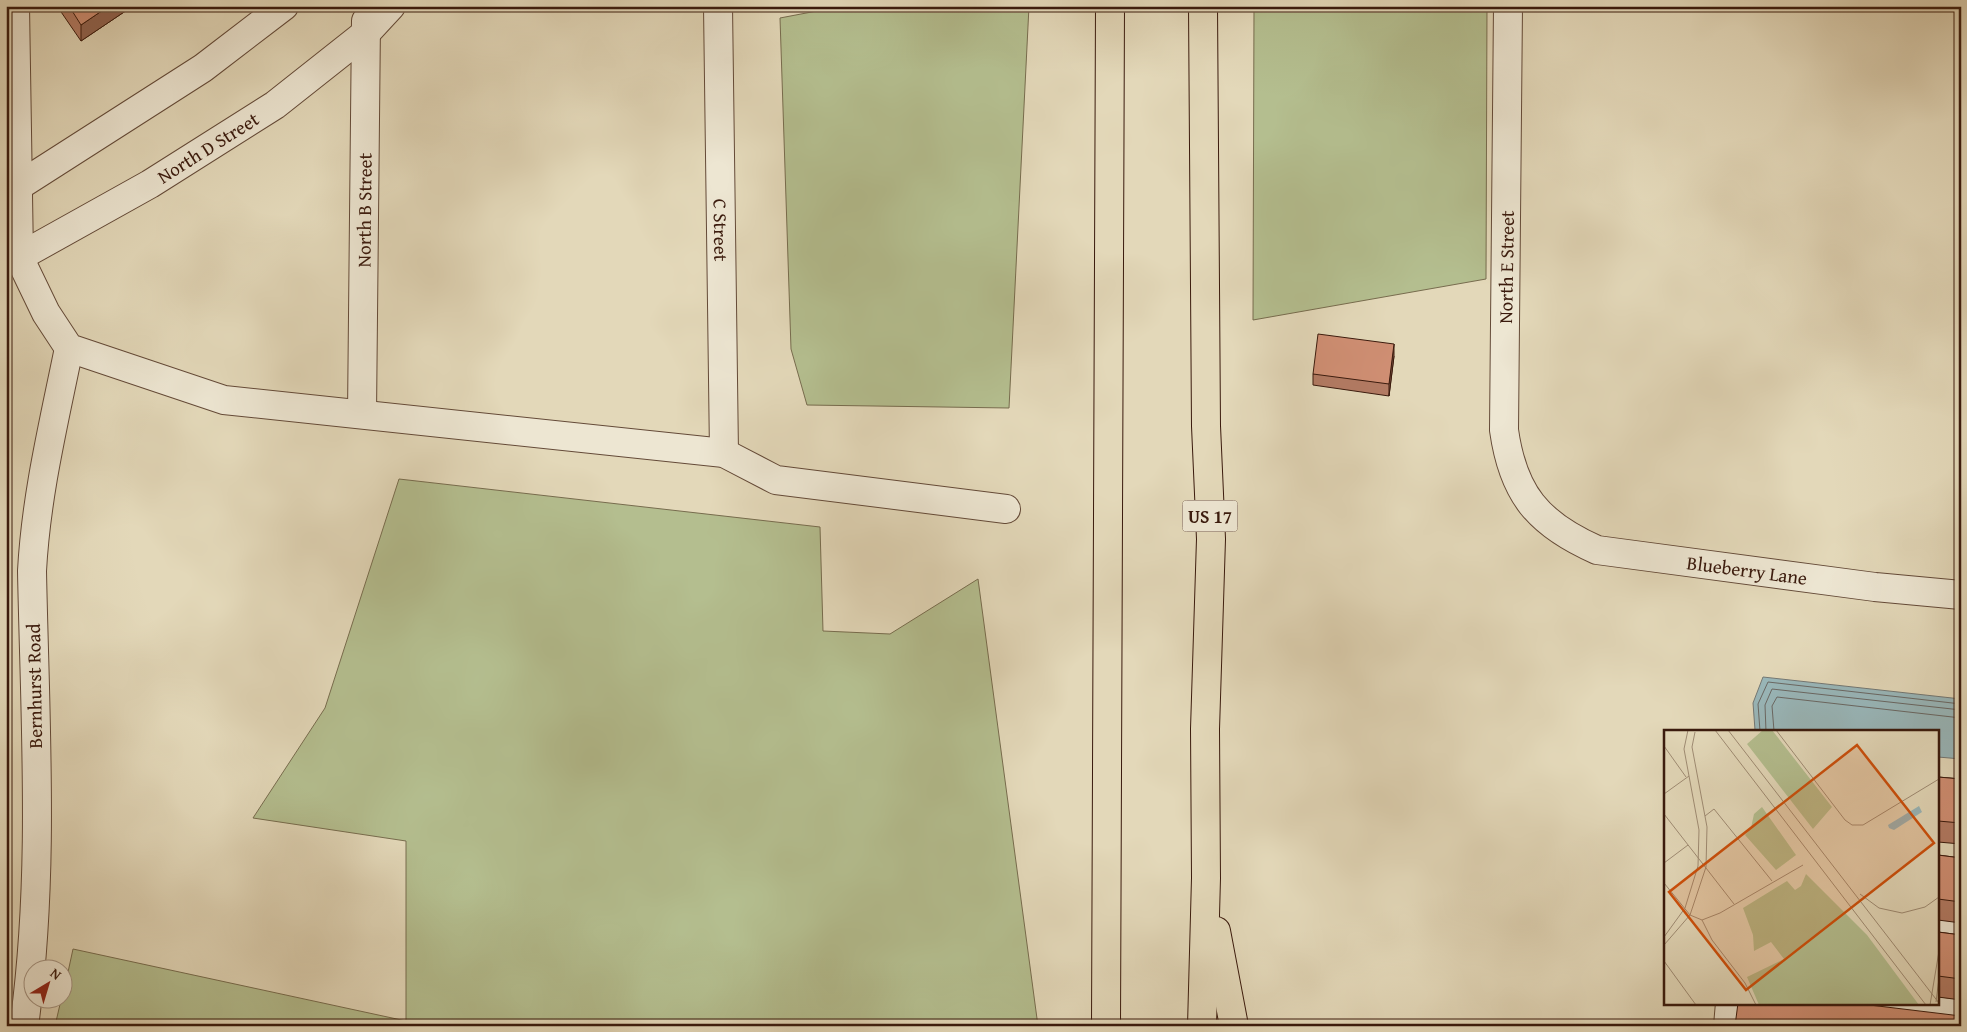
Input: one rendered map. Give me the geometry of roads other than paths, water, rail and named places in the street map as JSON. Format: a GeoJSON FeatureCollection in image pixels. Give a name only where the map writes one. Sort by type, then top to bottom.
{"type":"FeatureCollection","features":[{"type":"Feature","properties":{"kind":"highway"},"geometry":{"type":"LineString","coordinates":[[1106,1026],[1110,6]]}},
{"type":"Feature","properties":{"kind":"highway","name":"US 17"},"geometry":{"type":"LineString","coordinates":[[1202,1026],[1206,878],[1205,729],[1211,539],[1206,426],[1203,6]]}},
{"type":"Feature","properties":{"kind":"highway"},"geometry":{"type":"LineString","coordinates":[[1206,878],[1234,1026]]}},
{"type":"Feature","properties":{"kind":"street"},"geometry":{"type":"LineString","coordinates":[[15,6],[18,145],[12,189],[13,259],[69,348],[224,400],[724,453],[776,480],[1006,509]]}},
{"type":"Feature","properties":{"kind":"street"},"geometry":{"type":"LineString","coordinates":[[12,189],[203,68],[284,6]]}},
{"type":"Feature","properties":{"kind":"street","name":"North B Street"},"geometry":{"type":"LineString","coordinates":[[362,414],[366,6]]}},
{"type":"Feature","properties":{"kind":"street","name":"North D Street"},"geometry":{"type":"LineString","coordinates":[[13,259],[150,184],[275,105],[366,33],[391,6]]}},
{"type":"Feature","properties":{"kind":"street","name":"C Street"},"geometry":{"type":"LineString","coordinates":[[718,6],[724,453]]}},
{"type":"Feature","properties":{"kind":"street","name":"North E Street"},"geometry":{"type":"LineString","coordinates":[[1508,6],[1504,430],[1507,450],[1518,484],[1542,517]]}},
{"type":"Feature","properties":{"kind":"street","name":"Bernhurst Road"},"geometry":{"type":"LineString","coordinates":[[24,1026],[31,976],[37,869],[32,571],[34,528],[40,488],[69,348]]}},
{"type":"Feature","properties":{"kind":"street","name":"Blueberry Lane"},"geometry":{"type":"LineString","coordinates":[[1542,517],[1562,532],[1596,550],[1875,586],[1961,595]]}},
{"type":"Feature","properties":{"kind":"street"},"geometry":{"type":"LineString","coordinates":[[1940,932],[1961,935]]}},
{"type":"Feature","properties":{"kind":"street"},"geometry":{"type":"LineString","coordinates":[[1728,1026],[1730,1004]]}},
{"type":"Feature","properties":{"kind":"street"},"geometry":{"type":"LineString","coordinates":[[1869,1004],[1961,1014]]}},
{"type":"Feature","properties":{"kind":"water"},"geometry":{"type":"Polygon","coordinates":[[[1763,677],[1961,699],[1961,759],[1940,757],[1940,730],[1755,730],[1753,703],[1763,677]]]}}]}
